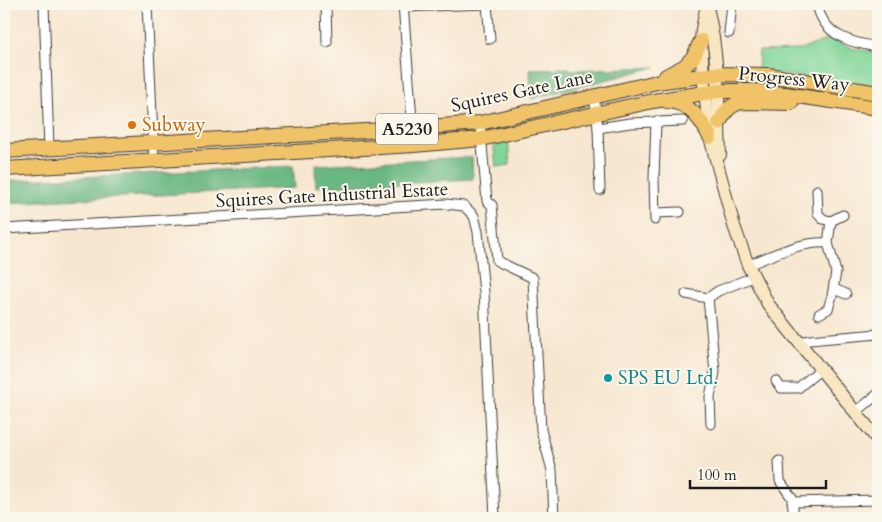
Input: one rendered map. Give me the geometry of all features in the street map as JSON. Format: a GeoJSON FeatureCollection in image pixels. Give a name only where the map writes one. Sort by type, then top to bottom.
{"type":"FeatureCollection","features":[{"type":"Feature","properties":{"kind":"main road"},"geometry":{"type":"LineString","coordinates":[[707,5],[701,41],[709,74],[711,92],[710,137]]}},
{"type":"Feature","properties":{"kind":"main road"},"geometry":{"type":"LineString","coordinates":[[707,5],[712,29],[709,74]]}},
{"type":"Feature","properties":{"kind":"main road"},"geometry":{"type":"LineString","coordinates":[[657,82],[685,66],[694,56],[701,41]]}},
{"type":"Feature","properties":{"kind":"main road","name":"Squires Gate Lane"},"geometry":{"type":"LineString","coordinates":[[4,151],[412,129],[480,123],[594,95],[709,74]]}},
{"type":"Feature","properties":{"kind":"main road","name":"Progress Way"},"geometry":{"type":"LineString","coordinates":[[709,74],[768,75],[878,93]]}},
{"type":"Feature","properties":{"kind":"main road","name":"Progress Way"},"geometry":{"type":"LineString","coordinates":[[711,92],[753,90],[878,108]]}},
{"type":"Feature","properties":{"kind":"main road","name":"Squires Gate Lane"},"geometry":{"type":"LineString","coordinates":[[4,169],[414,145],[481,139],[653,101],[711,92]]}},
{"type":"Feature","properties":{"kind":"main road"},"geometry":{"type":"LineString","coordinates":[[711,92],[719,122],[720,177]]}},
{"type":"Feature","properties":{"kind":"main road"},"geometry":{"type":"LineString","coordinates":[[719,122],[725,111],[735,103],[799,103],[818,99]]}},
{"type":"Feature","properties":{"kind":"main road"},"geometry":{"type":"LineString","coordinates":[[653,101],[670,101],[686,107],[700,119],[710,137],[734,226],[748,265],[768,304],[878,440]]}},
{"type":"Feature","properties":{"kind":"street"},"geometry":{"type":"LineString","coordinates":[[44,4],[48,148]]}},
{"type":"Feature","properties":{"kind":"street"},"geometry":{"type":"LineString","coordinates":[[147,4],[154,159]]}},
{"type":"Feature","properties":{"kind":"street"},"geometry":{"type":"LineString","coordinates":[[326,4],[327,42]]}},
{"type":"Feature","properties":{"kind":"street"},"geometry":{"type":"LineString","coordinates":[[414,145],[403,5],[487,4],[490,39]]}},
{"type":"Feature","properties":{"kind":"street"},"geometry":{"type":"LineString","coordinates":[[729,33],[732,4]]}},
{"type":"Feature","properties":{"kind":"street"},"geometry":{"type":"LineString","coordinates":[[817,4],[827,26],[842,38],[858,44],[878,46]]}},
{"type":"Feature","properties":{"kind":"street"},"geometry":{"type":"LineString","coordinates":[[594,95],[598,128],[600,190]]}},
{"type":"Feature","properties":{"kind":"street"},"geometry":{"type":"LineString","coordinates":[[656,121],[655,217],[680,212]]}},
{"type":"Feature","properties":{"kind":"street"},"geometry":{"type":"LineString","coordinates":[[598,128],[630,123],[683,121]]}},
{"type":"Feature","properties":{"kind":"street"},"geometry":{"type":"LineString","coordinates":[[480,123],[486,201],[492,205],[497,261],[533,278],[541,430],[552,470],[554,518]]}},
{"type":"Feature","properties":{"kind":"street"},"geometry":{"type":"LineString","coordinates":[[817,190],[818,214],[823,219],[831,221],[842,215]]}},
{"type":"Feature","properties":{"kind":"street","name":"Squires Gate Industrial Estate"},"geometry":{"type":"LineString","coordinates":[[4,229],[446,204],[464,206],[474,216],[478,232],[484,292],[495,518]]}},
{"type":"Feature","properties":{"kind":"street"},"geometry":{"type":"LineString","coordinates":[[819,314],[828,308],[834,289],[835,263],[828,244],[831,221]]}},
{"type":"Feature","properties":{"kind":"street"},"geometry":{"type":"LineString","coordinates":[[748,265],[792,248],[805,245],[828,244]]}},
{"type":"Feature","properties":{"kind":"street"},"geometry":{"type":"LineString","coordinates":[[686,294],[708,298],[718,291],[754,277]]}},
{"type":"Feature","properties":{"kind":"street"},"geometry":{"type":"LineString","coordinates":[[834,289],[846,294]]}},
{"type":"Feature","properties":{"kind":"street"},"geometry":{"type":"LineString","coordinates":[[708,298],[715,372],[710,397],[711,424]]}},
{"type":"Feature","properties":{"kind":"street"},"geometry":{"type":"LineString","coordinates":[[799,343],[809,340],[878,334]]}},
{"type":"Feature","properties":{"kind":"street"},"geometry":{"type":"LineString","coordinates":[[776,398],[779,384],[798,388],[821,369]]}},
{"type":"Feature","properties":{"kind":"street"},"geometry":{"type":"LineString","coordinates":[[715,372],[725,376]]}},
{"type":"Feature","properties":{"kind":"street"},"geometry":{"type":"LineString","coordinates":[[856,412],[878,394]]}},
{"type":"Feature","properties":{"kind":"street"},"geometry":{"type":"LineString","coordinates":[[780,461],[780,481],[790,494],[794,518]]}},
{"type":"Feature","properties":{"kind":"street"},"geometry":{"type":"LineString","coordinates":[[792,502],[878,500]]}},
{"type":"Feature","properties":{"kind":"green space"},"geometry":{"type":"Polygon","coordinates":[[[831,38],[851,48],[878,53],[878,88],[758,71],[759,51],[800,50],[831,38]]]}},
{"type":"Feature","properties":{"kind":"green space"},"geometry":{"type":"Polygon","coordinates":[[[656,67],[531,99],[530,69],[568,68],[573,70],[656,67]]]}},
{"type":"Feature","properties":{"kind":"green space"},"geometry":{"type":"Polygon","coordinates":[[[508,138],[510,165],[496,167],[494,148],[496,143],[508,138]]]}},
{"type":"Feature","properties":{"kind":"green space"},"geometry":{"type":"Polygon","coordinates":[[[472,157],[473,179],[316,187],[315,165],[472,157]]]}},
{"type":"Feature","properties":{"kind":"green space"},"geometry":{"type":"Polygon","coordinates":[[[293,166],[295,188],[4,203],[4,181],[293,166]]]}},
{"type":"Feature","properties":{"kind":"place","name":"Subway"},"geometry":{"type":"Point","coordinates":[132,125]}},
{"type":"Feature","properties":{"kind":"place","name":"SPS EU Ltd."},"geometry":{"type":"Point","coordinates":[608,378]}}]}
